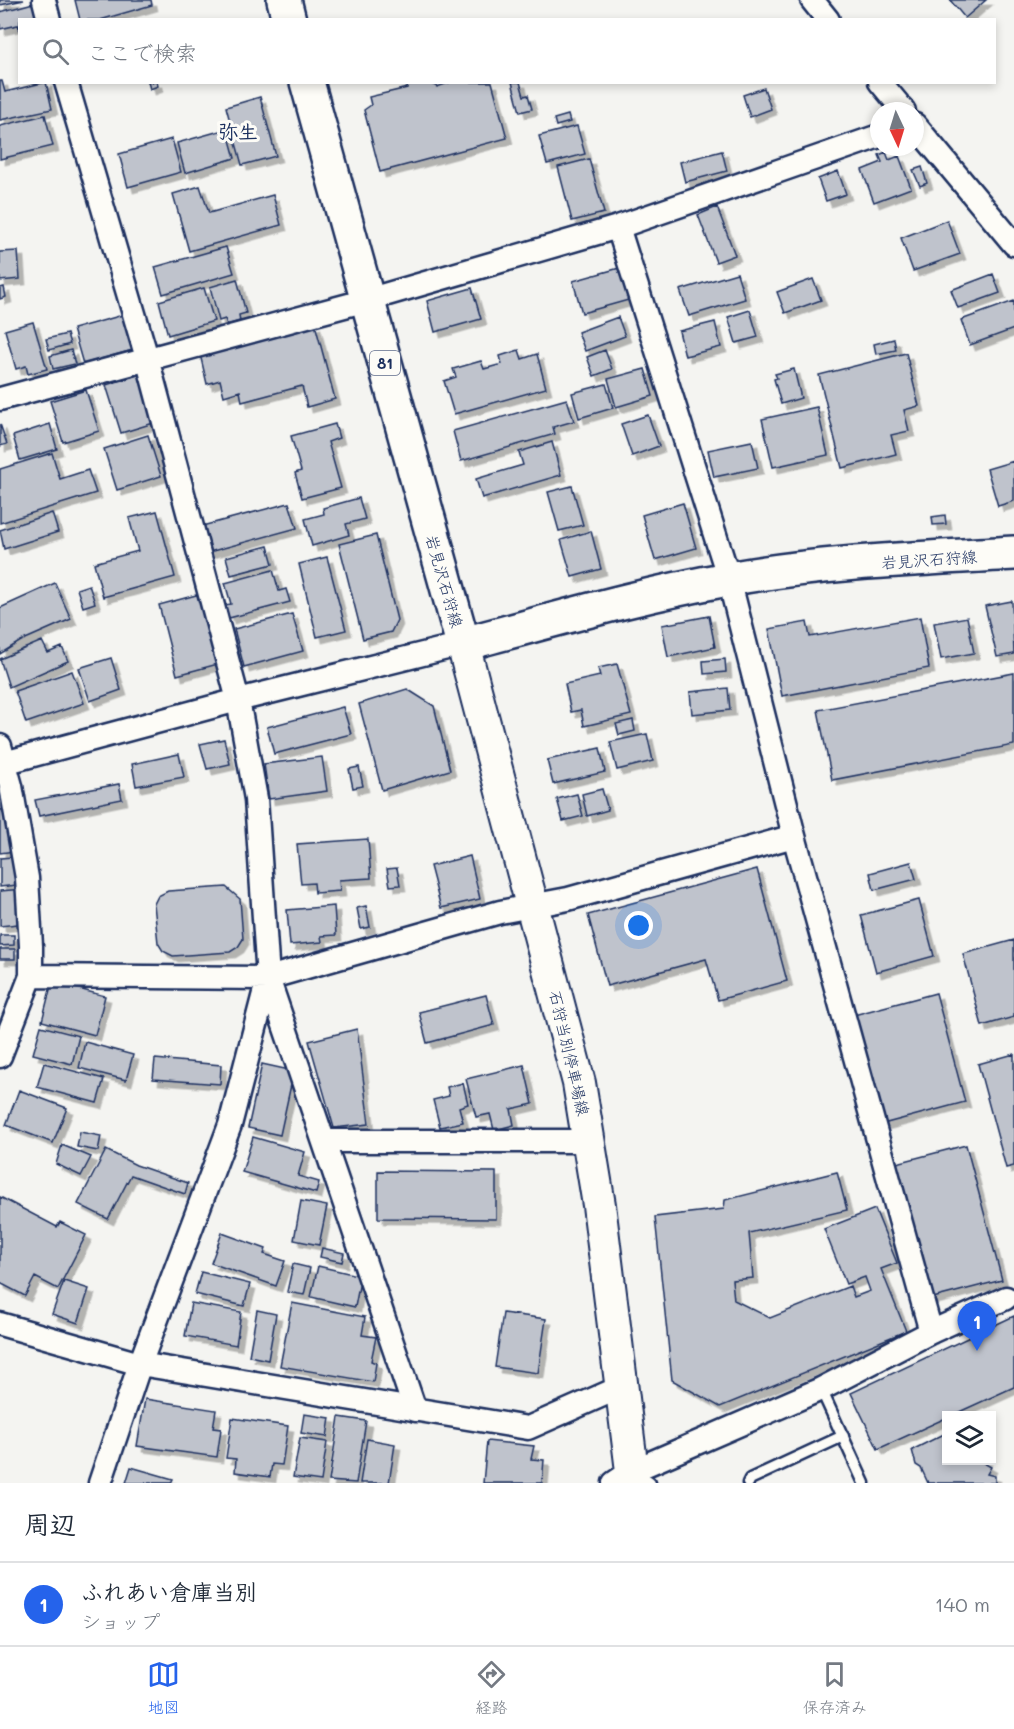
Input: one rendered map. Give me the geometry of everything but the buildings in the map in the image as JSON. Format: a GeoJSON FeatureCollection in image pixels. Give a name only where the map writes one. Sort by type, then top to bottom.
{"type":"FeatureCollection","features":[{"type":"Feature","properties":{"kind":"main road"},"geometry":{"type":"LineString","coordinates":[[284,0],[288,18]]}},
{"type":"Feature","properties":{"kind":"main road","name":"岩見沢石狩線"},"geometry":{"type":"LineString","coordinates":[[308,84],[463,644],[650,596],[729,579],[812,567],[1014,553]]}},
{"type":"Feature","properties":{"kind":"main road","name":"石狩当別停車場線"},"geometry":{"type":"LineString","coordinates":[[463,644],[534,905],[579,1083],[589,1141],[631,1480]]}},
{"type":"Feature","properties":{"kind":"street"},"geometry":{"type":"LineString","coordinates":[[44,0],[48,18]]}},
{"type":"Feature","properties":{"kind":"street"},"geometry":{"type":"LineString","coordinates":[[812,0],[826,18]]}},
{"type":"Feature","properties":{"kind":"street"},"geometry":{"type":"LineString","coordinates":[[67,84],[147,358],[238,699],[256,799],[268,978],[416,1410]]}},
{"type":"Feature","properties":{"kind":"street"},"geometry":{"type":"LineString","coordinates":[[882,84],[897,102]]}},
{"type":"Feature","properties":{"kind":"street"},"geometry":{"type":"LineString","coordinates":[[924,135],[1014,244]]}},
{"type":"Feature","properties":{"kind":"street"},"geometry":{"type":"LineString","coordinates":[[0,399],[367,300],[618,227],[870,139]]}},
{"type":"Feature","properties":{"kind":"street"},"geometry":{"type":"LineString","coordinates":[[618,227],[729,579],[794,836],[931,1332]]}},
{"type":"Feature","properties":{"kind":"street"},"geometry":{"type":"LineString","coordinates":[[0,1056],[31,976],[27,878],[2,757],[463,644]]}},
{"type":"Feature","properties":{"kind":"street"},"geometry":{"type":"LineString","coordinates":[[31,976],[268,978],[500,912],[568,899],[794,836]]}},
{"type":"Feature","properties":{"kind":"street"},"geometry":{"type":"LineString","coordinates":[[100,1483],[140,1364],[230,1125],[268,978]]}},
{"type":"Feature","properties":{"kind":"street"},"geometry":{"type":"LineString","coordinates":[[324,1141],[589,1141]]}},
{"type":"Feature","properties":{"kind":"street"},"geometry":{"type":"LineString","coordinates":[[631,1480],[821,1389],[931,1332],[1006,1298]]}},
{"type":"Feature","properties":{"kind":"street"},"geometry":{"type":"LineString","coordinates":[[0,1324],[140,1364],[528,1428],[621,1387]]}},
{"type":"Feature","properties":{"kind":"lane"},"geometry":{"type":"LineString","coordinates":[[821,1389],[864,1483]]}},
{"type":"Feature","properties":{"kind":"lane"},"geometry":{"type":"LineString","coordinates":[[748,1483],[750,1479],[843,1436]]}},
{"type":"Feature","properties":{"kind":"place","name":"ふれあい倉庫当別"},"geometry":{"type":"Point","coordinates":[977,1351]}},
{"type":"Feature","properties":{"kind":"district","name":"弥生"},"geometry":{"type":"Point","coordinates":[238,131]}}]}
